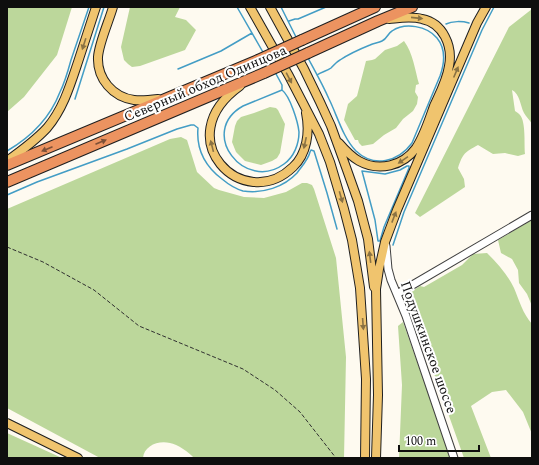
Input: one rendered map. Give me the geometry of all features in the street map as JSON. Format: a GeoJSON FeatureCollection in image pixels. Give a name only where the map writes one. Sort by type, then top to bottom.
{"type":"FeatureCollection","features":[{"type":"Feature","properties":{"kind":"highway","name":"Северный обход Одинцова"},"geometry":{"type":"LineString","coordinates":[[7,182],[264,73],[412,7]]}},
{"type":"Feature","properties":{"kind":"highway","name":"Северный обход Одинцова"},"geometry":{"type":"LineString","coordinates":[[7,165],[258,60],[373,8]]}},
{"type":"Feature","properties":{"kind":"main road"},"geometry":{"type":"LineString","coordinates":[[7,161],[40,135],[52,122],[60,109],[70,88],[96,7]]}},
{"type":"Feature","properties":{"kind":"main road"},"geometry":{"type":"LineString","coordinates":[[113,7],[98,56],[104,81],[112,91],[134,100],[151,100],[173,96]]}},
{"type":"Feature","properties":{"kind":"main road"},"geometry":{"type":"LineString","coordinates":[[250,7],[319,134],[335,177],[348,225],[358,272],[363,322],[366,379],[366,458]]}},
{"type":"Feature","properties":{"kind":"main road"},"geometry":{"type":"LineString","coordinates":[[270,7],[304,69],[320,102],[358,200],[368,239],[376,309]]}},
{"type":"Feature","properties":{"kind":"main road"},"geometry":{"type":"LineString","coordinates":[[376,458],[378,395],[376,289],[385,242],[397,210],[477,23],[486,7]]}},
{"type":"Feature","properties":{"kind":"main road"},"geometry":{"type":"LineString","coordinates":[[330,126],[338,141],[351,155],[367,165],[376,167],[398,164],[413,152],[420,141],[448,71],[450,59],[447,40],[441,30],[430,21],[423,19],[407,17],[378,21]]}},
{"type":"Feature","properties":{"kind":"main road"},"geometry":{"type":"LineString","coordinates":[[250,79],[234,91],[221,104],[213,117],[210,128],[210,144],[214,155],[224,169],[235,176],[250,181],[265,181],[281,176],[294,166],[302,154],[307,138],[307,114],[304,105]]}},
{"type":"Feature","properties":{"kind":"main road"},"geometry":{"type":"LineString","coordinates":[[7,423],[78,458]]}},
{"type":"Feature","properties":{"kind":"street"},"geometry":{"type":"LineString","coordinates":[[397,294],[532,215]]}},
{"type":"Feature","properties":{"kind":"street","name":"Подушкинское шоссе"},"geometry":{"type":"LineString","coordinates":[[385,242],[391,280],[406,316],[454,458]]}},
{"type":"Feature","properties":{"kind":"path"},"geometry":{"type":"LineString","coordinates":[[7,247],[43,262],[94,290],[139,326],[243,369],[262,381],[275,390],[300,412],[336,458]]}},
{"type":"Feature","properties":{"kind":"green space"},"geometry":{"type":"Polygon","coordinates":[[[7,7],[72,7],[57,55],[24,97],[7,112],[7,7]]]}},
{"type":"Feature","properties":{"kind":"green space"},"geometry":{"type":"Polygon","coordinates":[[[130,7],[180,7],[175,17],[186,20],[196,30],[185,50],[140,66],[132,67],[124,60],[121,47],[130,7]]]}},
{"type":"Feature","properties":{"kind":"green space"},"geometry":{"type":"Polygon","coordinates":[[[532,9],[532,124],[524,113],[517,94],[512,90],[515,111],[522,118],[525,154],[518,156],[505,153],[493,154],[478,145],[470,149],[461,159],[458,168],[464,179],[465,187],[420,217],[415,213],[509,27],[532,9]]]}},
{"type":"Feature","properties":{"kind":"green space"},"geometry":{"type":"Polygon","coordinates":[[[404,41],[412,56],[419,84],[416,85],[415,92],[418,97],[417,104],[413,111],[403,119],[396,128],[373,144],[362,146],[358,140],[355,140],[344,120],[348,104],[357,96],[366,61],[375,59],[385,50],[397,46],[404,41]]]}},
{"type":"Feature","properties":{"kind":"green space"},"geometry":{"type":"Polygon","coordinates":[[[270,107],[278,110],[285,124],[280,153],[277,158],[261,165],[245,161],[236,152],[232,142],[237,121],[241,117],[270,107]]]}},
{"type":"Feature","properties":{"kind":"green space"},"geometry":{"type":"Polygon","coordinates":[[[181,137],[187,140],[197,172],[214,188],[219,190],[244,197],[264,198],[286,192],[302,183],[312,185],[336,258],[346,357],[344,458],[194,458],[180,447],[161,442],[149,447],[143,458],[100,458],[7,408],[7,209],[170,139],[181,137]]]}},
{"type":"Feature","properties":{"kind":"green space"},"geometry":{"type":"Polygon","coordinates":[[[532,220],[532,306],[527,294],[519,283],[518,270],[512,259],[501,253],[498,240],[532,220]]]}},
{"type":"Feature","properties":{"kind":"green space"},"geometry":{"type":"Polygon","coordinates":[[[487,253],[509,278],[524,311],[532,324],[532,434],[523,412],[506,390],[492,392],[471,406],[491,458],[464,458],[408,298],[410,293],[414,290],[420,286],[424,287],[462,265],[473,254],[487,253]]]}},
{"type":"Feature","properties":{"kind":"green space"},"geometry":{"type":"Polygon","coordinates":[[[403,322],[451,458],[399,458],[402,385],[398,326],[403,322]]]}},
{"type":"Feature","properties":{"kind":"green space"},"geometry":{"type":"Polygon","coordinates":[[[7,433],[62,458],[7,458],[7,433]]]}},
{"type":"Feature","properties":{"kind":"waterway"},"geometry":{"type":"LineString","coordinates":[[7,151],[16,146],[32,133],[51,110],[65,80],[89,7]]}},
{"type":"Feature","properties":{"kind":"waterway"},"geometry":{"type":"LineString","coordinates":[[75,99],[104,7]]}},
{"type":"Feature","properties":{"kind":"waterway"},"geometry":{"type":"LineString","coordinates":[[237,7],[264,54]]}},
{"type":"Feature","properties":{"kind":"waterway"},"geometry":{"type":"LineString","coordinates":[[281,7],[297,39]]}},
{"type":"Feature","properties":{"kind":"waterway"},"geometry":{"type":"LineString","coordinates":[[289,21],[298,19],[326,7]]}},
{"type":"Feature","properties":{"kind":"waterway"},"geometry":{"type":"LineString","coordinates":[[393,245],[404,212],[482,30],[494,7]]}},
{"type":"Feature","properties":{"kind":"waterway"},"geometry":{"type":"LineString","coordinates":[[446,24],[451,22],[469,23]]}},
{"type":"Feature","properties":{"kind":"waterway"},"geometry":{"type":"LineString","coordinates":[[308,58],[351,146],[370,160],[378,161],[400,155],[412,143],[440,76],[444,56],[440,42],[433,34],[422,28],[409,26],[397,28],[384,40],[351,54],[337,62],[331,68],[317,75]]}},
{"type":"Feature","properties":{"kind":"waterway"},"geometry":{"type":"LineString","coordinates":[[178,69],[221,51],[252,33]]}},
{"type":"Feature","properties":{"kind":"waterway"},"geometry":{"type":"LineString","coordinates":[[275,72],[282,85],[282,90],[291,103],[297,122],[299,132],[297,146],[291,158],[284,164],[269,171],[255,171],[242,165],[232,156],[225,143],[225,130],[230,117],[243,106],[282,90]]}},
{"type":"Feature","properties":{"kind":"waterway"},"geometry":{"type":"LineString","coordinates":[[7,195],[37,182],[177,129],[194,125],[198,128],[200,150],[206,163],[224,181],[243,191],[251,192],[279,186],[292,178],[306,160],[311,150],[314,151],[337,229]]}},
{"type":"Feature","properties":{"kind":"waterway"},"geometry":{"type":"LineString","coordinates":[[407,166],[409,166],[409,168],[384,227],[380,241],[378,241],[375,220],[362,171],[385,174],[400,170],[407,166]]}}]}
